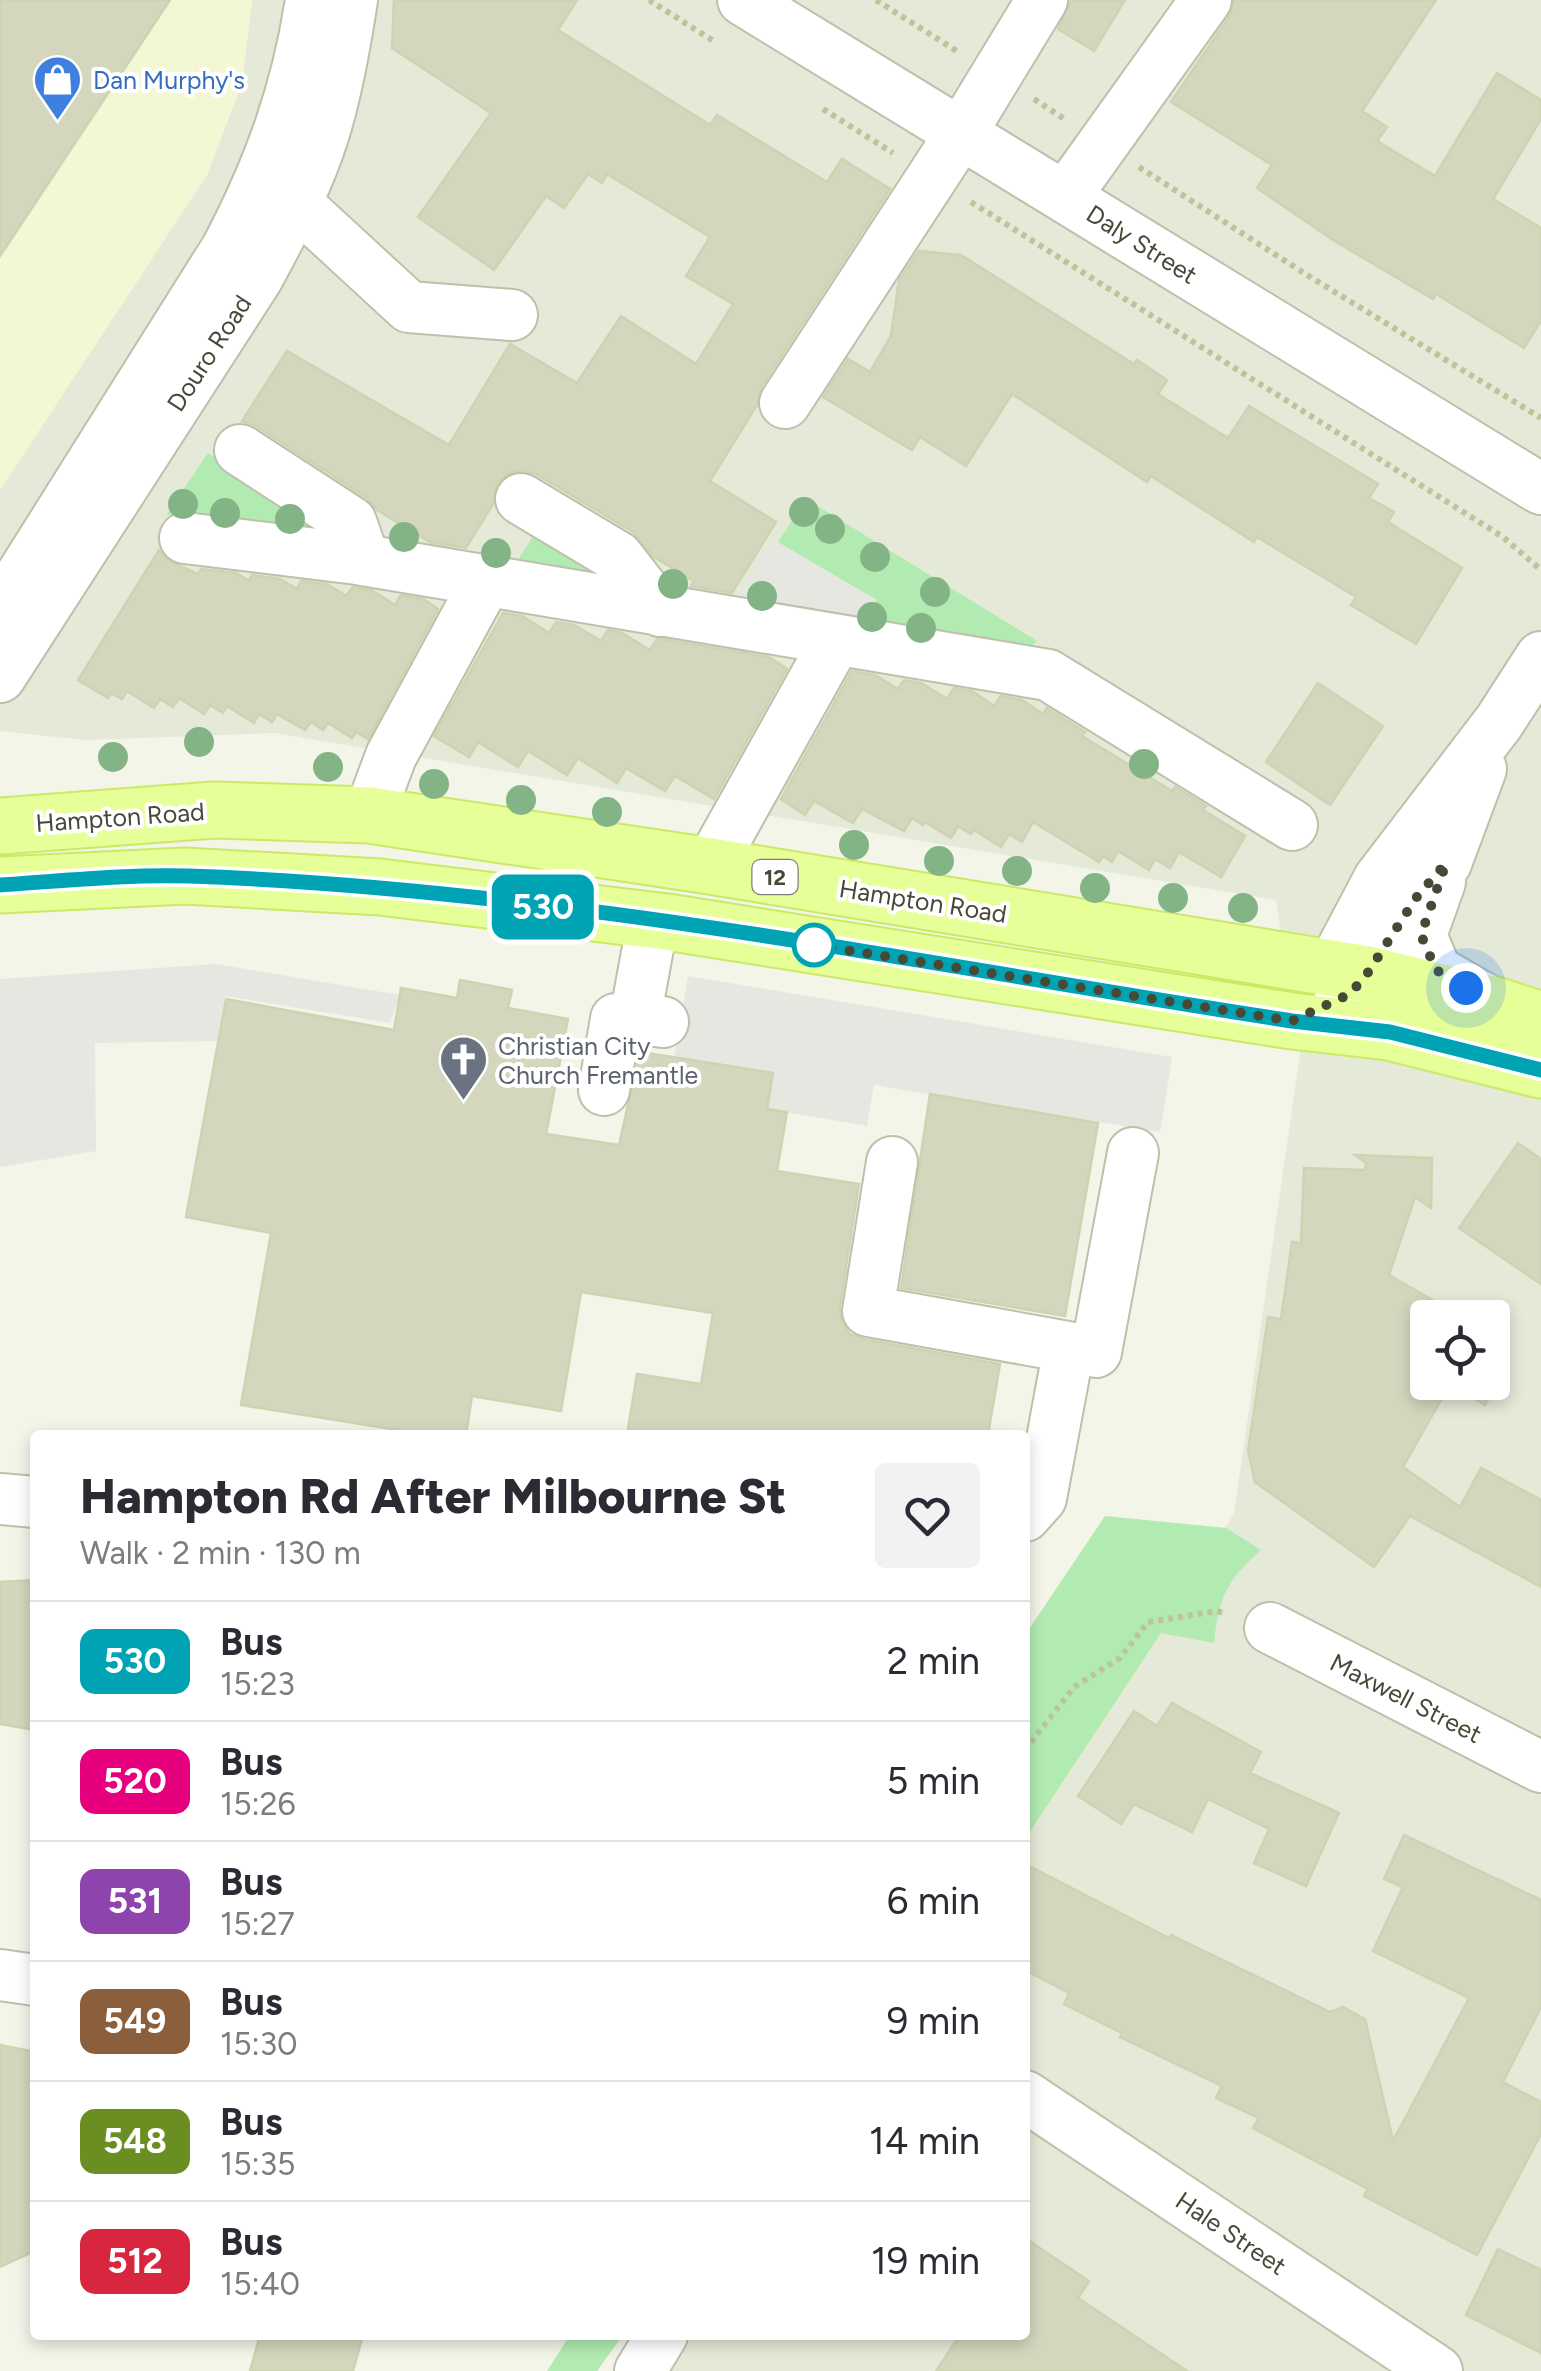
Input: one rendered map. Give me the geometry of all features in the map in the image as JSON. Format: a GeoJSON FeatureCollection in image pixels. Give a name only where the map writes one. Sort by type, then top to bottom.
{"type":"FeatureCollection","features":[{"type":"Feature","properties":{"kind":"main road","name":"Hampton Road"},"geometry":{"type":"LineString","coordinates":[[0,826],[214,810],[369,814],[710,866],[1518,1012]]}},
{"type":"Feature","properties":{"kind":"main road"},"geometry":{"type":"LineString","coordinates":[[0,885],[205,877],[380,887],[653,921],[1292,1021],[1390,1032],[1541,1070]]}},
{"type":"Feature","properties":{"kind":"street","name":"Douro Road"},"geometry":{"type":"LineString","coordinates":[[0,609],[227,248],[255,195],[291,100],[311,0]]}},
{"type":"Feature","properties":{"kind":"street","name":"Douro Road"},"geometry":{"type":"LineString","coordinates":[[0,677],[258,277],[296,202],[323,135],[346,43],[352,0]]}},
{"type":"Feature","properties":{"kind":"street"},"geometry":{"type":"LineString","coordinates":[[785,404],[961,133],[1042,0]]}},
{"type":"Feature","properties":{"kind":"street"},"geometry":{"type":"LineString","coordinates":[[1064,197],[1206,0]]}},
{"type":"Feature","properties":{"kind":"street","name":"Daly Street"},"geometry":{"type":"LineString","coordinates":[[772,8],[961,133],[1541,489]]}},
{"type":"Feature","properties":{"kind":"street"},"geometry":{"type":"LineString","coordinates":[[296,202],[409,307],[512,315]]}},
{"type":"Feature","properties":{"kind":"street"},"geometry":{"type":"LineString","coordinates":[[240,450],[352,522],[357,559]]}},
{"type":"Feature","properties":{"kind":"street"},"geometry":{"type":"LineString","coordinates":[[521,499],[618,558],[660,611]]}},
{"type":"Feature","properties":{"kind":"street"},"geometry":{"type":"LineString","coordinates":[[185,538],[357,559],[1048,675],[1292,825]]}},
{"type":"Feature","properties":{"kind":"street"},"geometry":{"type":"LineString","coordinates":[[369,814],[391,756],[486,583]]}},
{"type":"Feature","properties":{"kind":"street"},"geometry":{"type":"LineString","coordinates":[[710,866],[834,642]]}},
{"type":"Feature","properties":{"kind":"street"},"geometry":{"type":"LineString","coordinates":[[1350,979],[1379,880],[1498,722],[1541,657]]}},
{"type":"Feature","properties":{"kind":"street"},"geometry":{"type":"LineString","coordinates":[[1498,722],[1421,935],[1436,970],[1518,1012]]}},
{"type":"Feature","properties":{"kind":"street"},"geometry":{"type":"LineString","coordinates":[[1292,1021],[1350,979],[1446,863]]}},
{"type":"Feature","properties":{"kind":"street"},"geometry":{"type":"LineString","coordinates":[[604,1090],[616,1018],[649,1020],[653,921]]}},
{"type":"Feature","properties":{"kind":"street"},"geometry":{"type":"LineString","coordinates":[[1350,979],[1390,1032]]}},
{"type":"Feature","properties":{"kind":"street"},"geometry":{"type":"LineString","coordinates":[[892,1162],[868,1311],[1096,1352],[1133,1153]]}},
{"type":"Feature","properties":{"kind":"street"},"geometry":{"type":"LineString","coordinates":[[1030,1510],[1041,1498],[1070,1348]]}},
{"type":"Feature","properties":{"kind":"street"},"geometry":{"type":"LineString","coordinates":[[0,1499],[30,1502]]}},
{"type":"Feature","properties":{"kind":"street","name":"Maxwell Street"},"geometry":{"type":"LineString","coordinates":[[1270,1628],[1541,1767]]}},
{"type":"Feature","properties":{"kind":"street"},"geometry":{"type":"LineString","coordinates":[[0,1975],[30,1979]]}},
{"type":"Feature","properties":{"kind":"street","name":"Hale Street"},"geometry":{"type":"LineString","coordinates":[[1030,2099],[1437,2371]]}},
{"type":"Feature","properties":{"kind":"path"},"geometry":{"type":"LineString","coordinates":[[649,0],[728,50]]}},
{"type":"Feature","properties":{"kind":"path"},"geometry":{"type":"LineString","coordinates":[[876,0],[1307,276],[1541,418]]}},
{"type":"Feature","properties":{"kind":"path"},"geometry":{"type":"LineString","coordinates":[[808,99],[1503,537],[1541,570]]}},
{"type":"Feature","properties":{"kind":"path"},"geometry":{"type":"LineString","coordinates":[[1030,1743],[1074,1686],[1120,1658],[1148,1622],[1218,1611],[1270,1628]]}},
{"type":"Feature","properties":{"kind":"shaded area"},"geometry":{"type":"Polygon","coordinates":[[[0,0],[252,0],[242,83],[207,175],[0,490],[0,0]]]}},
{"type":"Feature","properties":{"kind":"shaded area"},"geometry":{"type":"Polygon","coordinates":[[[252,0],[1541,0],[1541,2371],[660,2371],[681,2340],[1030,2340],[1030,1816],[1234,1514],[1300,1054],[1276,900],[275,733],[85,740],[0,731],[0,490],[207,175],[242,83],[252,0]]]}},
{"type":"Feature","properties":{"kind":"shaded area"},"geometry":{"type":"Polygon","coordinates":[[[772,539],[877,600],[863,620],[734,598],[772,539]]]}},
{"type":"Feature","properties":{"kind":"shaded area"},"geometry":{"type":"Polygon","coordinates":[[[215,964],[400,995],[390,1023],[225,996],[217,1041],[95,1043],[96,1151],[0,1167],[0,979],[215,964]]]}},
{"type":"Feature","properties":{"kind":"shaded area"},"geometry":{"type":"Polygon","coordinates":[[[688,976],[1172,1057],[1160,1132],[874,1085],[867,1126],[767,1109],[773,1074],[674,1058],[688,976]]]}},
{"type":"Feature","properties":{"kind":"green space"},"geometry":{"type":"Polygon","coordinates":[[[208,453],[336,531],[167,514],[208,453]]]}},
{"type":"Feature","properties":{"kind":"green space"},"geometry":{"type":"Polygon","coordinates":[[[806,499],[1037,641],[1029,648],[863,620],[876,600],[778,542],[806,499]]]}},
{"type":"Feature","properties":{"kind":"green space"},"geometry":{"type":"Polygon","coordinates":[[[537,530],[607,574],[518,560],[537,530]]]}},
{"type":"Feature","properties":{"kind":"green space"},"geometry":{"type":"Polygon","coordinates":[[[1105,1516],[1226,1528],[1261,1550],[1226,1591],[1214,1643],[1161,1633],[1030,1831],[1030,1628],[1105,1516]]]}},
{"type":"Feature","properties":{"kind":"green space"},"geometry":{"type":"Polygon","coordinates":[[[567,2340],[619,2340],[597,2371],[547,2371],[567,2340]]]}},
{"type":"Feature","properties":{"kind":"building"},"geometry":{"type":"Polygon","coordinates":[[[0,0],[170,0],[0,256],[0,0]]]}},
{"type":"Feature","properties":{"kind":"building"},"geometry":{"type":"Polygon","coordinates":[[[394,0],[577,0],[558,30],[710,125],[717,115],[827,182],[842,159],[890,189],[761,387],[757,405],[710,481],[776,522],[732,593],[691,586],[694,581],[654,557],[633,532],[536,474],[522,470],[497,483],[493,504],[466,548],[430,542],[256,426],[242,421],[287,351],[449,445],[510,344],[577,383],[621,316],[696,364],[733,304],[686,276],[710,237],[607,174],[602,183],[588,174],[564,208],[546,196],[494,270],[418,217],[491,113],[392,48],[394,0]]]}},
{"type":"Feature","properties":{"kind":"building"},"geometry":{"type":"Polygon","coordinates":[[[1071,0],[1125,0],[1094,51],[1058,29],[1071,0]]]}},
{"type":"Feature","properties":{"kind":"building"},"geometry":{"type":"Polygon","coordinates":[[[1234,0],[1436,0],[1362,111],[1387,127],[1377,141],[1435,176],[1497,73],[1541,100],[1541,119],[1493,199],[1541,228],[1541,321],[1524,348],[1436,294],[1433,299],[1333,240],[1257,188],[1272,165],[1171,102],[1229,17],[1234,0]]]}},
{"type":"Feature","properties":{"kind":"building"},"geometry":{"type":"Polygon","coordinates":[[[919,251],[961,255],[1134,364],[1137,360],[1167,380],[1158,394],[1228,438],[1249,406],[1378,484],[1369,498],[1394,512],[1388,522],[1462,568],[1416,644],[1351,605],[1356,597],[1257,537],[1254,542],[1151,476],[1147,482],[1012,394],[966,466],[920,437],[912,450],[823,397],[848,359],[870,372],[891,336],[899,280],[919,251]]]}},
{"type":"Feature","properties":{"kind":"building"},"geometry":{"type":"Polygon","coordinates":[[[159,550],[169,561],[198,574],[201,569],[236,573],[249,581],[252,575],[280,579],[297,589],[301,581],[327,584],[346,596],[353,587],[371,590],[395,605],[401,595],[423,599],[438,609],[368,739],[356,732],[352,738],[328,723],[323,730],[311,722],[305,730],[277,714],[272,722],[259,714],[254,723],[227,706],[223,713],[210,705],[204,714],[179,698],[173,707],[160,699],[154,708],[127,691],[122,699],[111,693],[108,698],[78,680],[159,550]]]}},
{"type":"Feature","properties":{"kind":"building"},"geometry":{"type":"Polygon","coordinates":[[[503,613],[522,616],[549,633],[556,622],[574,625],[601,641],[608,630],[622,633],[650,650],[657,639],[662,639],[769,657],[787,669],[714,799],[675,776],[665,791],[626,768],[617,783],[578,758],[567,775],[528,751],[518,767],[478,742],[469,757],[434,736],[503,613]]]}},
{"type":"Feature","properties":{"kind":"building"},"geometry":{"type":"Polygon","coordinates":[[[852,671],[875,675],[898,689],[904,680],[921,683],[947,699],[954,688],[972,691],[994,706],[1001,696],[1022,700],[1043,714],[1047,708],[1085,732],[1082,736],[1172,791],[1175,787],[1206,806],[1203,810],[1245,836],[1221,877],[1179,852],[1170,868],[1155,859],[1149,870],[1118,851],[1112,862],[1103,856],[1099,862],[1033,822],[1022,842],[1009,834],[1001,847],[974,830],[971,834],[958,826],[951,838],[912,818],[904,831],[862,809],[853,823],[814,801],[805,815],[781,799],[852,671]]]}},
{"type":"Feature","properties":{"kind":"building"},"geometry":{"type":"Polygon","coordinates":[[[1318,683],[1383,726],[1330,805],[1266,762],[1318,683]]]}},
{"type":"Feature","properties":{"kind":"building"},"geometry":{"type":"Polygon","coordinates":[[[460,980],[512,990],[508,1008],[568,1019],[546,1134],[619,1145],[640,1052],[773,1073],[767,1109],[787,1112],[777,1171],[859,1184],[840,1306],[842,1322],[850,1334],[863,1339],[1000,1364],[989,1430],[628,1430],[637,1374],[701,1384],[713,1313],[581,1292],[561,1411],[472,1396],[467,1430],[398,1430],[241,1405],[271,1233],[186,1217],[226,999],[394,1030],[401,988],[457,998],[460,980]]]}},
{"type":"Feature","properties":{"kind":"building"},"geometry":{"type":"Polygon","coordinates":[[[930,1094],[1098,1123],[1065,1316],[901,1288],[930,1094]]]}},
{"type":"Feature","properties":{"kind":"building"},"geometry":{"type":"Polygon","coordinates":[[[1518,1143],[1541,1159],[1541,1284],[1459,1228],[1518,1143]]]}},
{"type":"Feature","properties":{"kind":"building"},"geometry":{"type":"Polygon","coordinates":[[[1355,1155],[1432,1158],[1431,1208],[1415,1197],[1389,1275],[1432,1300],[1410,1300],[1410,1400],[1441,1400],[1403,1467],[1460,1507],[1481,1468],[1541,1500],[1541,1587],[1410,1516],[1374,1567],[1255,1482],[1248,1451],[1268,1317],[1281,1319],[1292,1242],[1301,1243],[1304,1168],[1365,1170],[1366,1163],[1355,1155]]]}},
{"type":"Feature","properties":{"kind":"building"},"geometry":{"type":"Polygon","coordinates":[[[30,1580],[30,1729],[0,1724],[0,1582],[30,1580]]]}},
{"type":"Feature","properties":{"kind":"building"},"geometry":{"type":"Polygon","coordinates":[[[1172,1703],[1261,1752],[1250,1773],[1339,1813],[1306,1886],[1254,1863],[1269,1829],[1208,1799],[1192,1832],[1134,1804],[1121,1824],[1078,1796],[1134,1711],[1157,1726],[1172,1703]]]}},
{"type":"Feature","properties":{"kind":"building"},"geometry":{"type":"Polygon","coordinates":[[[1404,1835],[1541,1900],[1541,2007],[1503,2082],[1541,2102],[1541,2134],[1477,2255],[1364,2196],[1368,2189],[1253,2128],[1259,2118],[1216,2098],[1222,2086],[1120,2037],[1122,2033],[1064,2004],[1069,1993],[1030,1973],[1030,1867],[1169,1938],[1171,1935],[1330,2012],[1343,2007],[1365,2019],[1393,2141],[1469,1998],[1373,1951],[1403,1887],[1384,1879],[1404,1835]]]}},
{"type":"Feature","properties":{"kind":"building"},"geometry":{"type":"Polygon","coordinates":[[[0,2045],[30,2051],[30,2253],[0,2267],[0,2045]]]}},
{"type":"Feature","properties":{"kind":"building"},"geometry":{"type":"Polygon","coordinates":[[[1030,2241],[1089,2281],[1078,2298],[1187,2371],[936,2371],[957,2340],[1030,2340],[1030,2241]]]}},
{"type":"Feature","properties":{"kind":"building"},"geometry":{"type":"Polygon","coordinates":[[[1498,2249],[1541,2270],[1541,2353],[1466,2315],[1498,2249]]]}},
{"type":"Feature","properties":{"kind":"building"},"geometry":{"type":"Polygon","coordinates":[[[259,2340],[362,2340],[353,2371],[250,2371],[259,2340]]]}},
{"type":"Feature","properties":{"kind":"bus line","name":"530"},"geometry":{"type":"LineString","coordinates":[[0,885],[185,876],[380,887],[667,922],[1292,1021],[1390,1032],[1541,1070]]}},
{"type":"Feature","properties":{"kind":"place","name":"Dan Murphy's"},"geometry":{"type":"Point","coordinates":[58,122]}},
{"type":"Feature","properties":{"kind":"place","name":"Christian City Church Fremantle"},"geometry":{"type":"Point","coordinates":[463,1102]}},
{"type":"Feature","properties":{"kind":"route"},"geometry":{"type":"LineString","coordinates":[[814,945],[1292,1021],[1350,994],[1416,898],[1446,863],[1421,935],[1436,970],[1466,988]]}}]}
